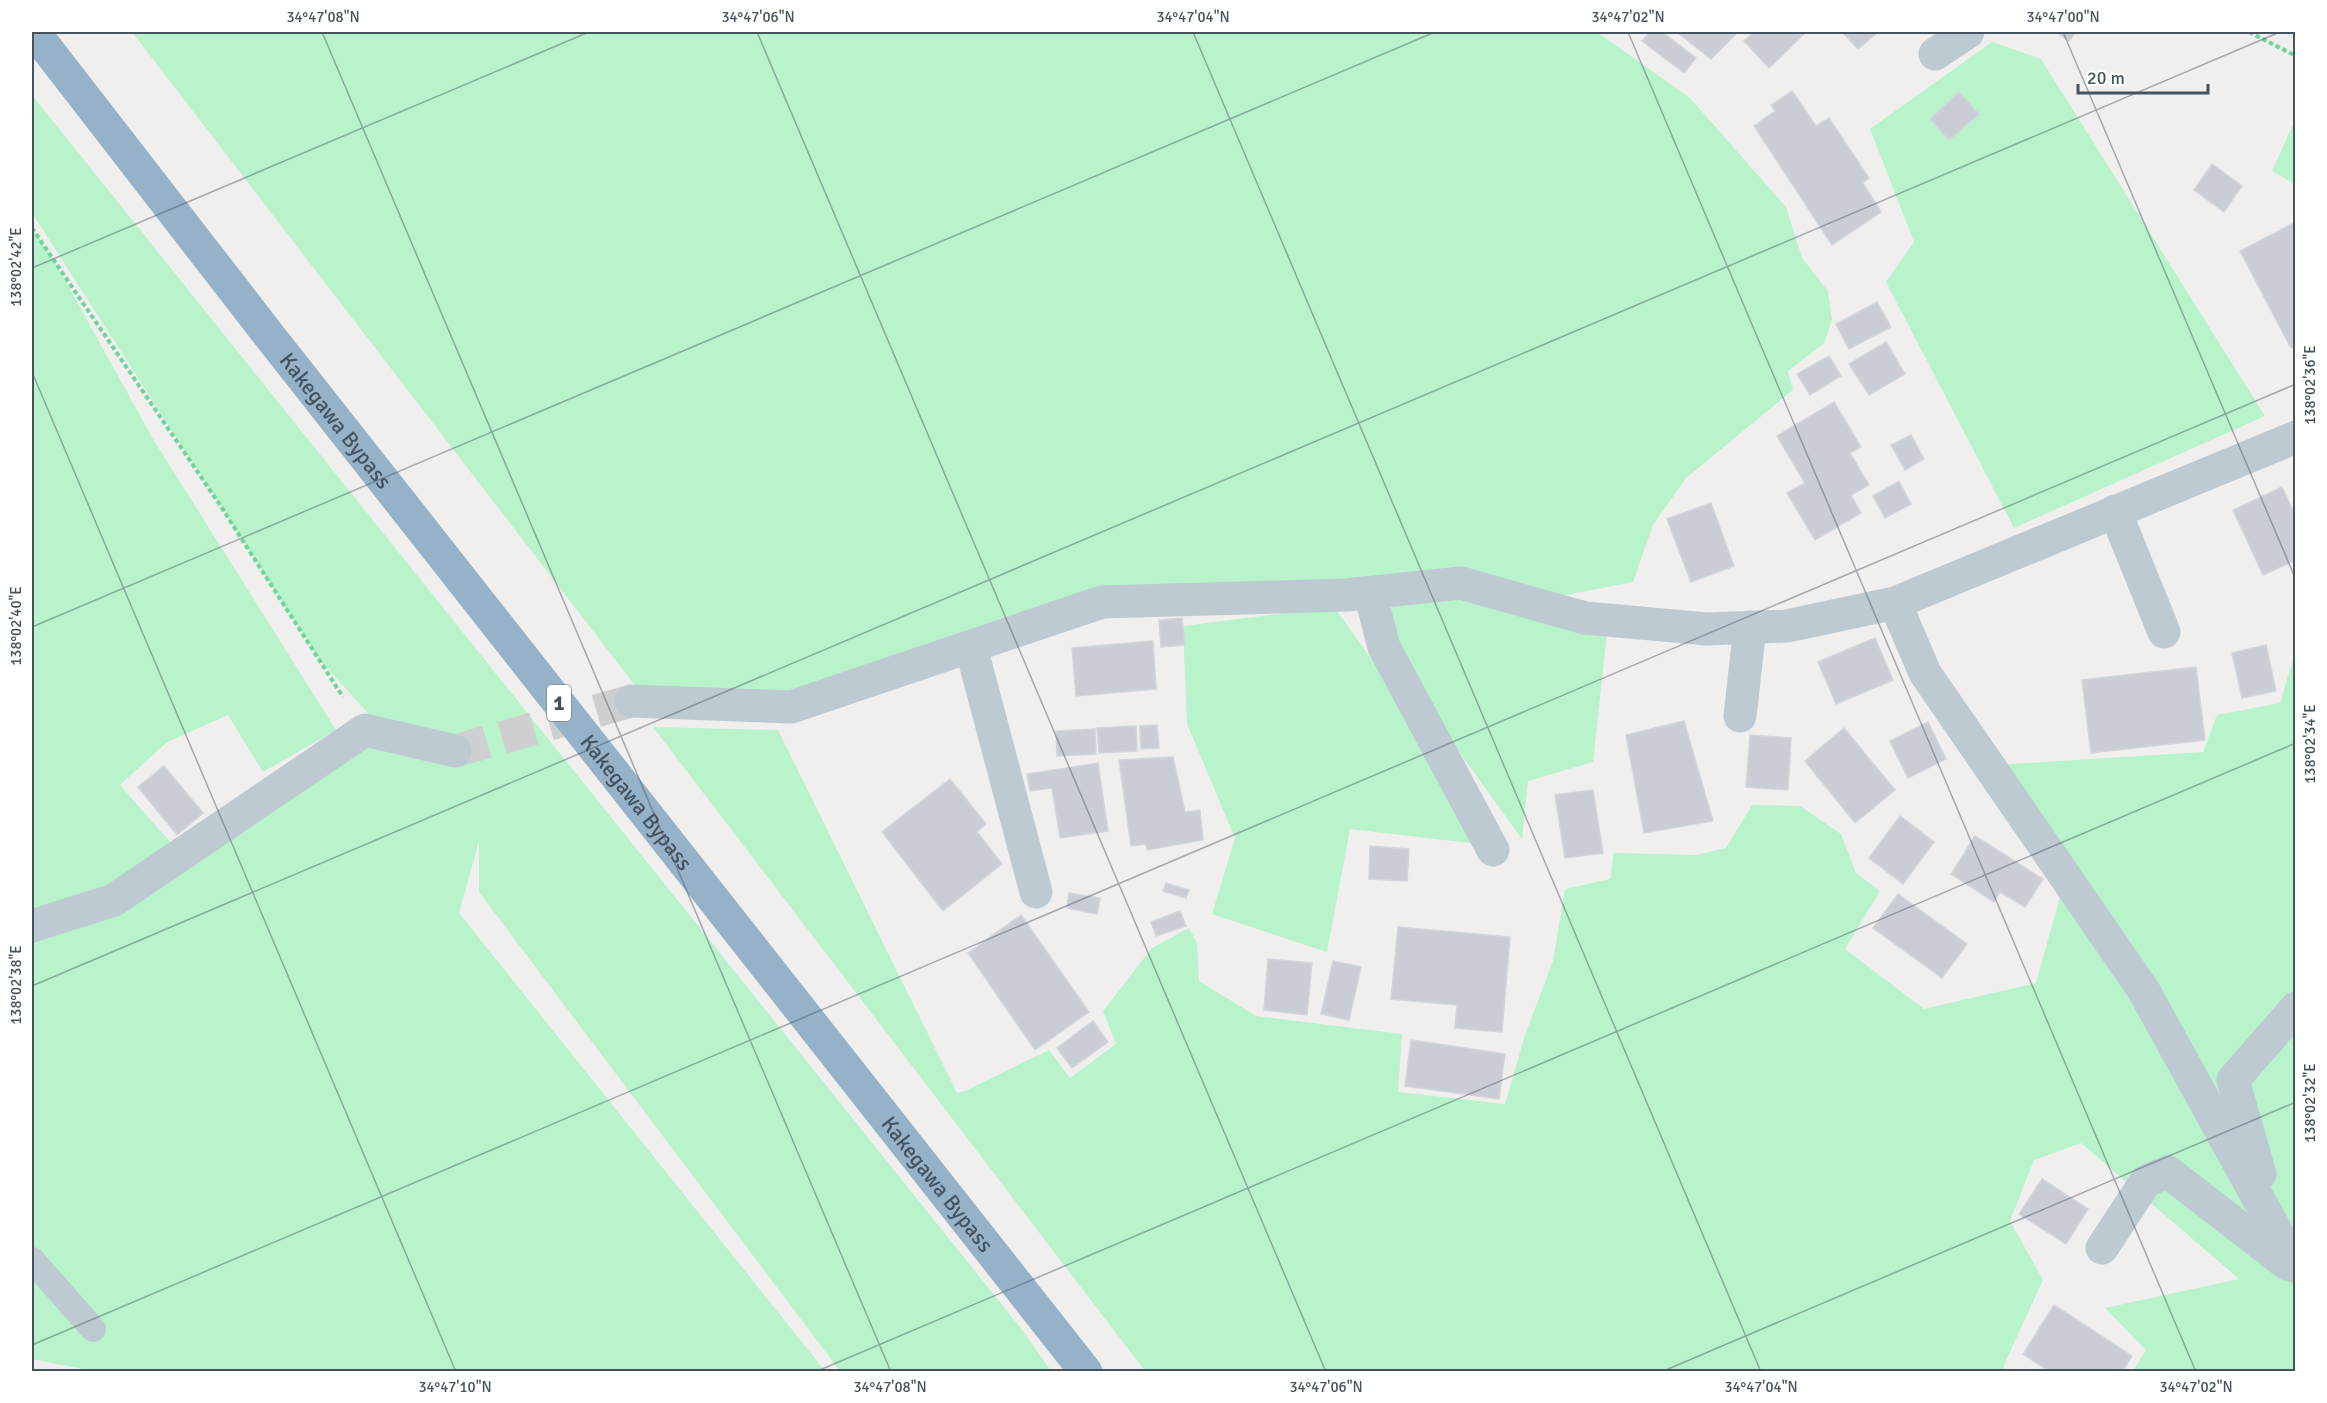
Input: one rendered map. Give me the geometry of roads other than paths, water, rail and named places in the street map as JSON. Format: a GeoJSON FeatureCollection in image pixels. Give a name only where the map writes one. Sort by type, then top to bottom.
{"type":"FeatureCollection","features":[{"type":"Feature","properties":{"kind":"highway","name":"Kakegawa Bypass"},"geometry":{"type":"LineString","coordinates":[[34,32],[268,334],[1086,1371]]}},
{"type":"Feature","properties":{"kind":"street"},"geometry":{"type":"LineString","coordinates":[[1935,54],[1968,32]]}},
{"type":"Feature","properties":{"kind":"street"},"geometry":{"type":"LineString","coordinates":[[631,701],[791,707],[1102,602],[1370,593],[1461,583],[1585,618],[1707,629],[1787,626],[1895,603],[2295,437]]}},
{"type":"Feature","properties":{"kind":"street"},"geometry":{"type":"LineString","coordinates":[[2115,511],[2164,632]]}},
{"type":"Feature","properties":{"kind":"street"},"geometry":{"type":"LineString","coordinates":[[1370,593],[1384,647],[1493,850]]}},
{"type":"Feature","properties":{"kind":"street"},"geometry":{"type":"LineString","coordinates":[[1895,603],[1925,673],[2144,991],[2295,1269]]}},
{"type":"Feature","properties":{"kind":"street"},"geometry":{"type":"LineString","coordinates":[[1740,716],[1750,627]]}},
{"type":"Feature","properties":{"kind":"street"},"geometry":{"type":"LineString","coordinates":[[971,647],[1036,892]]}},
{"type":"Feature","properties":{"kind":"street"},"geometry":{"type":"LineString","coordinates":[[32,926],[119,897],[365,730],[455,751]]}},
{"type":"Feature","properties":{"kind":"street"},"geometry":{"type":"LineString","coordinates":[[2275,1231],[2233,1080],[2295,1008]]}},
{"type":"Feature","properties":{"kind":"street"},"geometry":{"type":"LineString","coordinates":[[2102,1248],[2146,1181],[2168,1172],[2295,1269]]}},
{"type":"Feature","properties":{"kind":"lane"},"geometry":{"type":"LineString","coordinates":[[32,1260],[93,1329]]}},
{"type":"Feature","properties":{"kind":"tunnel"},"geometry":{"type":"LineString","coordinates":[[455,751],[631,701]]}}]}
